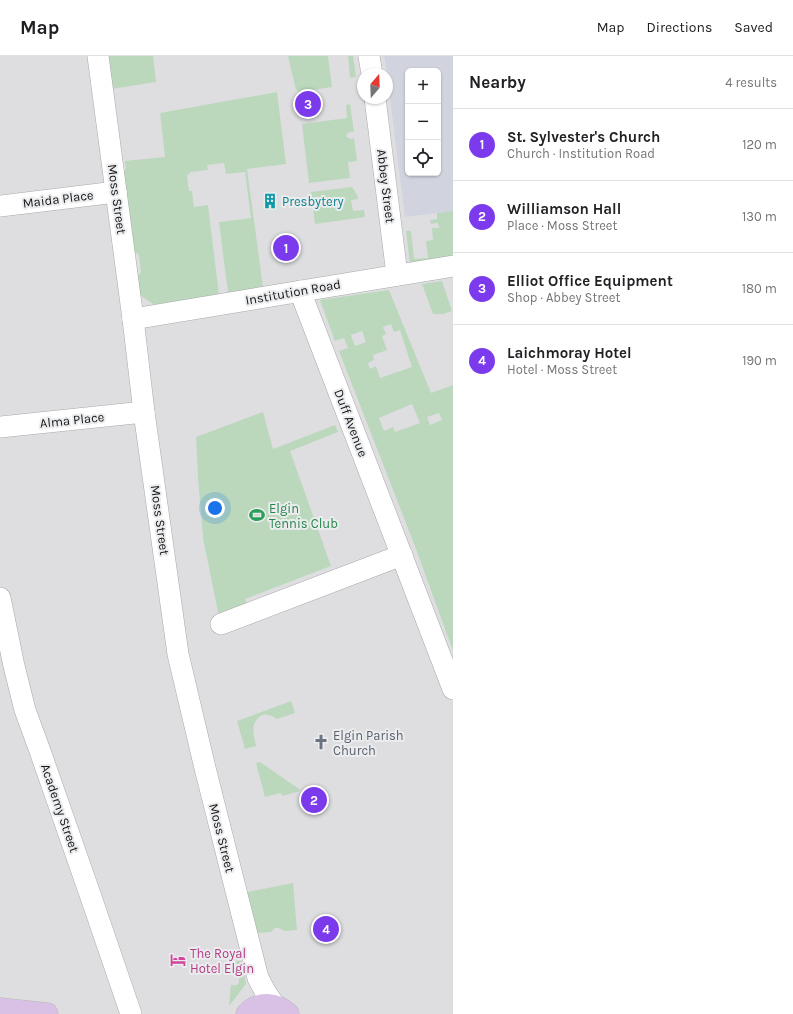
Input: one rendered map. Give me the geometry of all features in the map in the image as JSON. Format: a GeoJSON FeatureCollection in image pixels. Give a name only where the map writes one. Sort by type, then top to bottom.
{"type":"FeatureCollection","features":[{"type":"Feature","properties":{"kind":"main road"},"geometry":{"type":"LineString","coordinates":[[249,1012],[258,1006],[266,1005],[281,1010]]}},
{"type":"Feature","properties":{"kind":"main road"},"geometry":{"type":"LineString","coordinates":[[0,1009],[47,1014]]}},
{"type":"Feature","properties":{"kind":"street","name":"Moss Street"},"geometry":{"type":"LineString","coordinates":[[98,56],[144,412],[178,654],[258,978],[266,994],[281,1010]]}},
{"type":"Feature","properties":{"kind":"street"},"geometry":{"type":"LineString","coordinates":[[369,56],[371,68]]}},
{"type":"Feature","properties":{"kind":"street","name":"Abbey Street"},"geometry":{"type":"LineString","coordinates":[[376,104],[397,275]]}},
{"type":"Feature","properties":{"kind":"street","name":"Maida Place"},"geometry":{"type":"LineString","coordinates":[[0,206],[116,192]]}},
{"type":"Feature","properties":{"kind":"street","name":"Institution Road"},"geometry":{"type":"LineString","coordinates":[[133,319],[453,266]]}},
{"type":"Feature","properties":{"kind":"street","name":"Duff Avenue"},"geometry":{"type":"LineString","coordinates":[[300,291],[453,689]]}},
{"type":"Feature","properties":{"kind":"street","name":"Alma Place"},"geometry":{"type":"LineString","coordinates":[[0,427],[144,412]]}},
{"type":"Feature","properties":{"kind":"street"},"geometry":{"type":"LineString","coordinates":[[221,624],[402,555]]}},
{"type":"Feature","properties":{"kind":"street","name":"Academy Street"},"geometry":{"type":"LineString","coordinates":[[0,598],[24,710],[131,1014]]}},
{"type":"Feature","properties":{"kind":"street","name":"Moss Street"},"geometry":{"type":"LineString","coordinates":[[249,1012],[258,978]]}},
{"type":"Feature","properties":{"kind":"shaded area"},"geometry":{"type":"Polygon","coordinates":[[[384,56],[453,56],[453,211],[405,217],[391,104],[393,104],[393,68],[386,68],[384,56]]]}},
{"type":"Feature","properties":{"kind":"green space"},"geometry":{"type":"Polygon","coordinates":[[[107,56],[153,56],[156,82],[111,89],[107,56]]]}},
{"type":"Feature","properties":{"kind":"green space"},"geometry":{"type":"Polygon","coordinates":[[[288,56],[328,56],[332,87],[298,92],[298,90],[296,90],[288,56]]]}},
{"type":"Feature","properties":{"kind":"green space"},"geometry":{"type":"Polygon","coordinates":[[[348,56],[353,56],[356,77],[350,78],[348,56]]]}},
{"type":"Feature","properties":{"kind":"green space"},"geometry":{"type":"Polygon","coordinates":[[[277,92],[286,164],[247,169],[263,287],[228,293],[219,222],[251,218],[245,172],[226,174],[224,163],[207,165],[208,170],[190,172],[190,174],[187,175],[189,191],[192,191],[194,207],[208,205],[219,295],[156,306],[137,293],[136,279],[141,272],[139,255],[132,249],[122,179],[126,168],[125,161],[165,157],[160,113],[277,92]]]}},
{"type":"Feature","properties":{"kind":"green space"},"geometry":{"type":"Polygon","coordinates":[[[350,104],[354,132],[349,132],[346,135],[350,139],[354,138],[357,161],[348,162],[350,178],[309,183],[302,124],[347,118],[346,105],[350,104]]]}},
{"type":"Feature","properties":{"kind":"green space"},"geometry":{"type":"Polygon","coordinates":[[[352,187],[358,199],[351,200],[353,211],[364,210],[365,217],[315,224],[311,192],[352,187]]]}},
{"type":"Feature","properties":{"kind":"green space"},"geometry":{"type":"Polygon","coordinates":[[[453,211],[453,258],[410,264],[406,231],[411,231],[414,259],[428,258],[426,241],[433,240],[432,228],[439,228],[438,223],[431,224],[430,220],[437,219],[437,213],[453,211]]]}},
{"type":"Feature","properties":{"kind":"green space"},"geometry":{"type":"Polygon","coordinates":[[[442,281],[452,311],[443,314],[433,314],[422,284],[442,281]]]}},
{"type":"Feature","properties":{"kind":"green space"},"geometry":{"type":"Polygon","coordinates":[[[389,290],[431,393],[453,385],[453,651],[416,549],[339,351],[348,348],[344,338],[335,341],[320,300],[389,290]],[[391,324],[383,327],[386,334],[382,336],[387,350],[373,355],[374,360],[368,363],[370,369],[376,366],[380,378],[412,367],[400,330],[394,332],[391,324]],[[362,331],[351,335],[355,346],[366,342],[362,331]],[[412,404],[379,418],[384,431],[393,427],[395,432],[420,423],[412,404]],[[439,413],[427,417],[430,425],[442,420],[439,413]]]}},
{"type":"Feature","properties":{"kind":"green space","name":"Elgin Tennis Club"},"geometry":{"type":"Polygon","coordinates":[[[263,412],[273,449],[335,425],[338,432],[290,451],[331,566],[245,599],[249,608],[219,617],[203,538],[196,437],[263,412]]]}},
{"type":"Feature","properties":{"kind":"green space"},"geometry":{"type":"Polygon","coordinates":[[[291,701],[295,713],[277,719],[272,716],[263,715],[256,720],[254,724],[254,735],[256,746],[245,749],[237,721],[291,701]]]}},
{"type":"Feature","properties":{"kind":"green space"},"geometry":{"type":"Polygon","coordinates":[[[260,762],[300,791],[282,796],[281,793],[265,797],[256,763],[260,762]]]}},
{"type":"Feature","properties":{"kind":"green space"},"geometry":{"type":"Polygon","coordinates":[[[293,883],[297,930],[284,931],[279,928],[275,928],[271,932],[258,933],[247,892],[293,883]]]}},
{"type":"Feature","properties":{"kind":"green space"},"geometry":{"type":"Polygon","coordinates":[[[236,961],[242,961],[246,984],[229,1006],[231,985],[236,985],[239,982],[236,961]]]}},
{"type":"Feature","properties":{"kind":"place","name":"Elliot Office Equipment"},"geometry":{"type":"Point","coordinates":[308,104]}},
{"type":"Feature","properties":{"kind":"place","name":"Presbytery"},"geometry":{"type":"Point","coordinates":[270,201]}},
{"type":"Feature","properties":{"kind":"place","name":"St. Sylvester's Church"},"geometry":{"type":"Point","coordinates":[286,248]}},
{"type":"Feature","properties":{"kind":"place","name":"Elgin Tennis Club"},"geometry":{"type":"Point","coordinates":[257,515]}},
{"type":"Feature","properties":{"kind":"place","name":"Elgin Parish Church"},"geometry":{"type":"Point","coordinates":[321,742]}},
{"type":"Feature","properties":{"kind":"place","name":"Williamson Hall"},"geometry":{"type":"Point","coordinates":[314,800]}},
{"type":"Feature","properties":{"kind":"place","name":"Laichmoray Hotel"},"geometry":{"type":"Point","coordinates":[326,929]}},
{"type":"Feature","properties":{"kind":"place","name":"The Royal Hotel Elgin"},"geometry":{"type":"Point","coordinates":[178,960]}}]}
